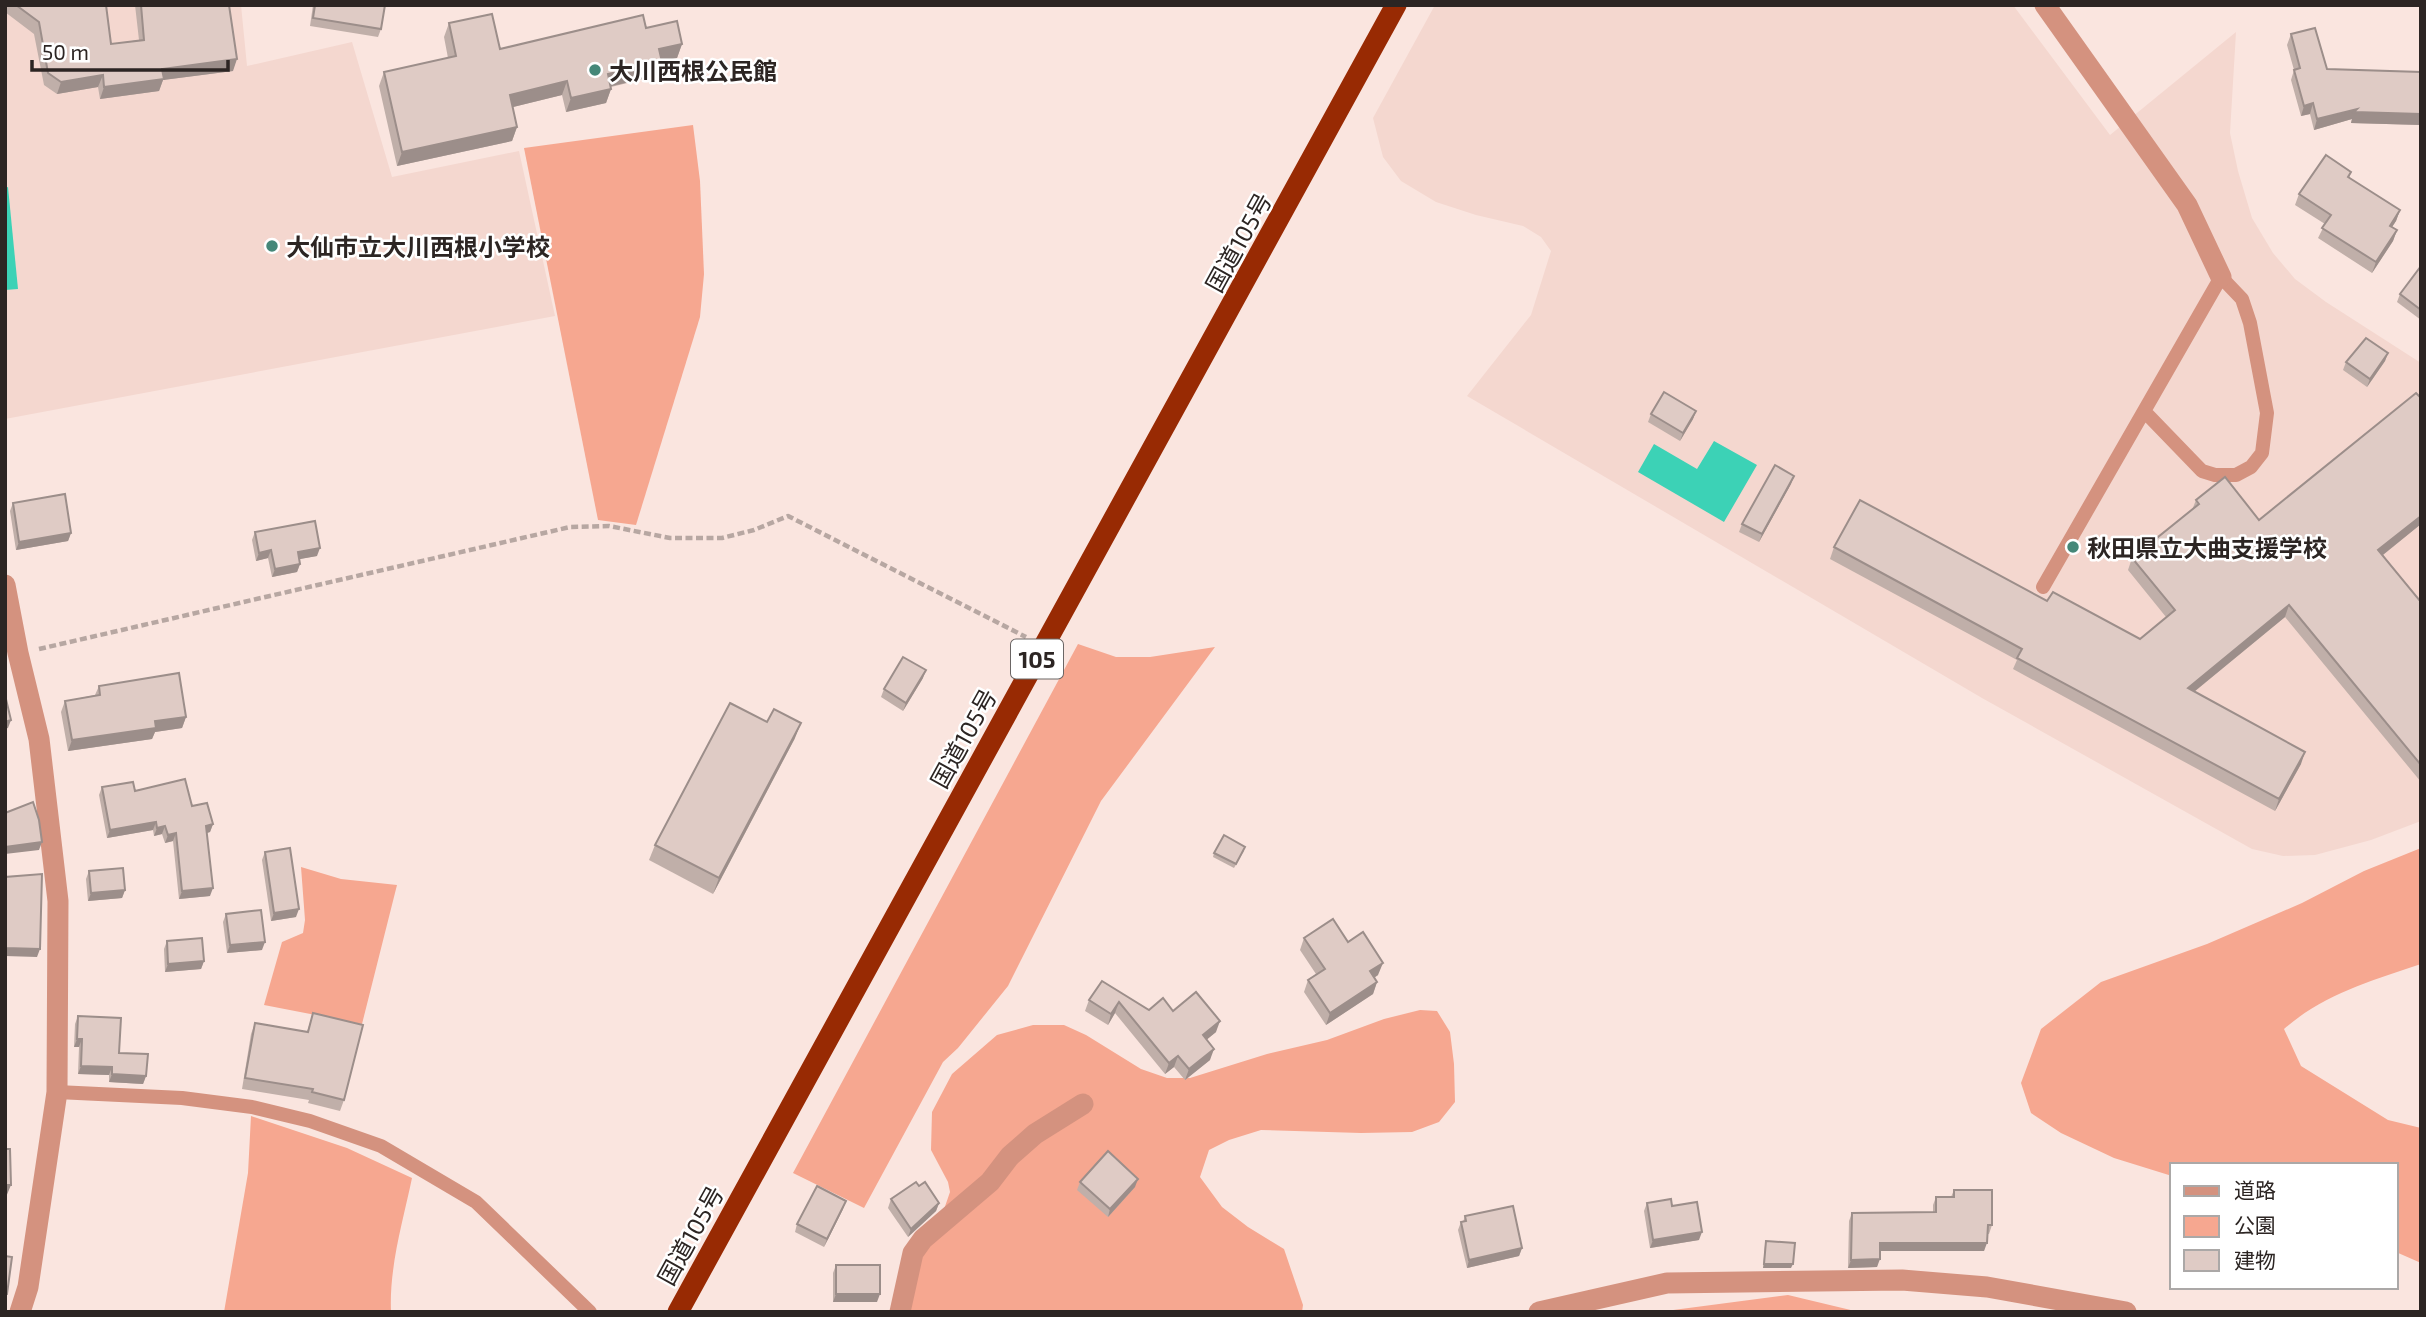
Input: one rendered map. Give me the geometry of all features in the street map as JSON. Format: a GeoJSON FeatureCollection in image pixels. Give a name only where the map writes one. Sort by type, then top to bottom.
{"type":"FeatureCollection","features":[{"type":"Feature","properties":{"kind":"highway","name":"国道105号"},"geometry":{"type":"LineString","coordinates":[[678,1312],[1396,5]]}},
{"type":"Feature","properties":{"kind":"street"},"geometry":{"type":"LineString","coordinates":[[2045,5],[2187,205],[2221,277]]}},
{"type":"Feature","properties":{"kind":"street"},"geometry":{"type":"LineString","coordinates":[[5,585],[11,655],[38,739],[58,901],[57,1092],[28,1287],[20,1312]]}},
{"type":"Feature","properties":{"kind":"street"},"geometry":{"type":"LineString","coordinates":[[900,1312],[913,1254],[923,1239],[989,1182],[1010,1156],[1035,1134],[1083,1104]]}},
{"type":"Feature","properties":{"kind":"street"},"geometry":{"type":"LineString","coordinates":[[1539,1312],[1667,1283],[1902,1280],[1987,1287],[2126,1312]]}},
{"type":"Feature","properties":{"kind":"lane"},"geometry":{"type":"LineString","coordinates":[[2043,587],[2144,411],[2221,277],[2242,299],[2250,323],[2267,413],[2262,453],[2251,467],[2236,475],[2216,475],[2202,471],[2144,411]]}},
{"type":"Feature","properties":{"kind":"lane"},"geometry":{"type":"LineString","coordinates":[[57,1092],[182,1098],[252,1107],[310,1121],[381,1146],[476,1202],[590,1312]]}},
{"type":"Feature","properties":{"kind":"path"},"geometry":{"type":"LineString","coordinates":[[11,655],[570,527],[609,526],[670,538],[722,538],[754,530],[788,516],[1044,646]]}},
{"type":"Feature","properties":{"kind":"shaded area","name":"大仙市立大川西根小学校"},"geometry":{"type":"Polygon","coordinates":[[[5,5],[241,5],[247,66],[352,42],[392,177],[519,151],[555,316],[5,419],[5,5]]]}},
{"type":"Feature","properties":{"kind":"shaded area","name":"秋田県立大曲支援学校"},"geometry":{"type":"Polygon","coordinates":[[[1435,5],[2013,5],[2110,135],[2236,32],[2230,133],[2252,218],[2273,253],[2295,279],[2421,363],[2421,821],[2371,840],[2315,855],[2283,856],[2252,849],[1982,698],[1467,396],[1531,315],[1551,251],[1541,237],[1523,226],[1436,202],[1401,181],[1383,157],[1373,118],[1435,5]]]}},
{"type":"Feature","properties":{"kind":"shaded area"},"geometry":{"type":"Polygon","coordinates":[[[8,187],[18,289],[5,290],[5,188],[8,187]]]}},
{"type":"Feature","properties":{"kind":"shaded area"},"geometry":{"type":"Polygon","coordinates":[[[1714,441],[1757,465],[1724,522],[1638,472],[1654,444],[1697,469],[1714,441]]]}},
{"type":"Feature","properties":{"kind":"green space"},"geometry":{"type":"Polygon","coordinates":[[[693,125],[700,181],[704,274],[700,317],[636,525],[598,520],[524,148],[693,125]]]}},
{"type":"Feature","properties":{"kind":"green space"},"geometry":{"type":"Polygon","coordinates":[[[1078,644],[1116,657],[1150,657],[1215,647],[1101,801],[1008,986],[958,1048],[943,1062],[864,1208],[793,1173],[1078,644]]]}},
{"type":"Feature","properties":{"kind":"green space"},"geometry":{"type":"Polygon","coordinates":[[[2421,848],[2421,964],[2366,983],[2315,1006],[2284,1029],[2301,1066],[2388,1120],[2421,1128],[2421,1263],[2398,1253],[2398,1163],[2170,1163],[2170,1175],[2114,1158],[2061,1133],[2031,1113],[2021,1083],[2041,1029],[2101,982],[2207,944],[2302,903],[2364,871],[2421,848]]]}},
{"type":"Feature","properties":{"kind":"green space"},"geometry":{"type":"Polygon","coordinates":[[[301,867],[341,879],[397,885],[362,1024],[264,1005],[282,942],[303,933],[305,920],[301,867]]]}},
{"type":"Feature","properties":{"kind":"green space"},"geometry":{"type":"Polygon","coordinates":[[[1420,1010],[1437,1011],[1450,1032],[1455,1102],[1439,1122],[1412,1132],[1261,1130],[1229,1140],[1209,1150],[1200,1177],[1222,1207],[1284,1249],[1303,1305],[1302,1312],[897,1312],[895,1292],[941,1218],[950,1192],[948,1182],[931,1150],[932,1112],[952,1074],[997,1035],[1033,1025],[1064,1025],[1086,1035],[1141,1069],[1167,1078],[1190,1078],[1267,1054],[1327,1040],[1384,1019],[1420,1010]]]}},
{"type":"Feature","properties":{"kind":"green space"},"geometry":{"type":"Polygon","coordinates":[[[251,1116],[347,1148],[412,1178],[394,1261],[391,1312],[224,1312],[248,1173],[251,1116]]]}},
{"type":"Feature","properties":{"kind":"green space"},"geometry":{"type":"Polygon","coordinates":[[[1788,1295],[1859,1312],[1658,1312],[1788,1295]]]}},
{"type":"Feature","properties":{"kind":"building"},"geometry":{"type":"Polygon","coordinates":[[[16,5],[106,5],[111,44],[144,40],[141,5],[229,5],[237,59],[162,69],[164,79],[104,87],[103,75],[61,82],[48,73],[39,22],[16,5]]]}},
{"type":"Feature","properties":{"kind":"building"},"geometry":{"type":"Polygon","coordinates":[[[315,5],[385,5],[381,29],[313,18],[315,5]]]}},
{"type":"Feature","properties":{"kind":"building"},"geometry":{"type":"Polygon","coordinates":[[[492,14],[500,49],[643,15],[646,28],[677,21],[682,44],[659,49],[662,62],[608,74],[611,89],[571,98],[567,81],[510,95],[517,127],[402,152],[384,72],[456,56],[449,23],[492,14]]]}},
{"type":"Feature","properties":{"kind":"building"},"geometry":{"type":"Polygon","coordinates":[[[2315,28],[2327,69],[2421,72],[2421,114],[2354,112],[2357,109],[2317,119],[2313,103],[2304,106],[2294,70],[2300,68],[2291,34],[2315,28]]]}},
{"type":"Feature","properties":{"kind":"building"},"geometry":{"type":"Polygon","coordinates":[[[2326,155],[2351,172],[2348,177],[2400,210],[2390,226],[2397,230],[2376,262],[2322,228],[2331,215],[2299,194],[2326,155]]]}},
{"type":"Feature","properties":{"kind":"building"},"geometry":{"type":"Polygon","coordinates":[[[2421,266],[2421,310],[2400,294],[2421,266]]]}},
{"type":"Feature","properties":{"kind":"building"},"geometry":{"type":"Polygon","coordinates":[[[2366,338],[2388,353],[2370,379],[2346,362],[2366,338]]]}},
{"type":"Feature","properties":{"kind":"building"},"geometry":{"type":"Polygon","coordinates":[[[1664,392],[1696,411],[1683,433],[1651,414],[1664,392]]]}},
{"type":"Feature","properties":{"kind":"building"},"geometry":{"type":"Polygon","coordinates":[[[2416,393],[2421,398],[2421,516],[2378,550],[2421,602],[2421,765],[2289,605],[2188,688],[2305,752],[2279,799],[2017,658],[2022,649],[1834,547],[1860,500],[2047,601],[2053,592],[2140,639],[2175,610],[2132,558],[2199,504],[2196,500],[2225,477],[2259,520],[2416,393]]]}},
{"type":"Feature","properties":{"kind":"building"},"geometry":{"type":"Polygon","coordinates":[[[1775,465],[1794,476],[1762,534],[1742,524],[1775,465]]]}},
{"type":"Feature","properties":{"kind":"building"},"geometry":{"type":"Polygon","coordinates":[[[65,494],[71,533],[19,542],[13,503],[65,494]]]}},
{"type":"Feature","properties":{"kind":"building"},"geometry":{"type":"Polygon","coordinates":[[[315,521],[320,548],[298,552],[300,564],[275,569],[271,550],[259,553],[255,532],[315,521]]]}},
{"type":"Feature","properties":{"kind":"building"},"geometry":{"type":"Polygon","coordinates":[[[903,657],[926,670],[906,703],[884,689],[903,657]]]}},
{"type":"Feature","properties":{"kind":"building"},"geometry":{"type":"Polygon","coordinates":[[[179,673],[186,717],[155,721],[156,728],[72,740],[65,701],[100,695],[99,686],[179,673]]]}},
{"type":"Feature","properties":{"kind":"building"},"geometry":{"type":"Polygon","coordinates":[[[5,695],[11,720],[5,722],[5,695]]]}},
{"type":"Feature","properties":{"kind":"building"},"geometry":{"type":"Polygon","coordinates":[[[730,703],[767,722],[774,709],[801,723],[719,878],[655,845],[730,703]]]}},
{"type":"Feature","properties":{"kind":"building"},"geometry":{"type":"Polygon","coordinates":[[[185,779],[192,806],[207,803],[213,824],[206,826],[213,888],[182,891],[176,833],[168,835],[165,826],[157,828],[156,822],[110,830],[102,787],[133,782],[135,791],[185,779]]]}},
{"type":"Feature","properties":{"kind":"building"},"geometry":{"type":"Polygon","coordinates":[[[33,802],[42,842],[5,847],[5,813],[33,802]]]}},
{"type":"Feature","properties":{"kind":"building"},"geometry":{"type":"Polygon","coordinates":[[[1224,835],[1245,847],[1236,864],[1214,853],[1224,835]]]}},
{"type":"Feature","properties":{"kind":"building"},"geometry":{"type":"Polygon","coordinates":[[[290,848],[299,909],[274,913],[265,852],[290,848]]]}},
{"type":"Feature","properties":{"kind":"building"},"geometry":{"type":"Polygon","coordinates":[[[123,868],[125,890],[91,893],[89,871],[123,868]]]}},
{"type":"Feature","properties":{"kind":"building"},"geometry":{"type":"Polygon","coordinates":[[[42,874],[40,949],[5,948],[5,877],[42,874]]]}},
{"type":"Feature","properties":{"kind":"building"},"geometry":{"type":"Polygon","coordinates":[[[261,910],[265,942],[230,945],[226,914],[261,910]]]}},
{"type":"Feature","properties":{"kind":"building"},"geometry":{"type":"Polygon","coordinates":[[[1333,919],[1348,942],[1363,932],[1383,963],[1370,971],[1377,982],[1330,1013],[1308,980],[1325,969],[1304,938],[1333,919]]]}},
{"type":"Feature","properties":{"kind":"building"},"geometry":{"type":"Polygon","coordinates":[[[202,938],[204,961],[168,964],[167,941],[202,938]]]}},
{"type":"Feature","properties":{"kind":"building"},"geometry":{"type":"Polygon","coordinates":[[[1102,981],[1149,1010],[1163,998],[1173,1011],[1196,992],[1220,1021],[1203,1035],[1214,1049],[1189,1069],[1178,1056],[1169,1063],[1119,1002],[1111,1014],[1089,1000],[1102,981]]]}},
{"type":"Feature","properties":{"kind":"building"},"geometry":{"type":"Polygon","coordinates":[[[313,1013],[363,1025],[344,1100],[312,1092],[313,1089],[245,1078],[255,1023],[308,1032],[313,1013]]]}},
{"type":"Feature","properties":{"kind":"building"},"geometry":{"type":"Polygon","coordinates":[[[78,1016],[121,1018],[119,1053],[148,1054],[146,1076],[112,1074],[112,1067],[81,1066],[82,1039],[77,1039],[78,1016]]]}},
{"type":"Feature","properties":{"kind":"building"},"geometry":{"type":"Polygon","coordinates":[[[5,1149],[10,1149],[11,1185],[5,1185],[5,1149]]]}},
{"type":"Feature","properties":{"kind":"building"},"geometry":{"type":"Polygon","coordinates":[[[1108,1151],[1138,1179],[1110,1209],[1080,1182],[1108,1151]]]}},
{"type":"Feature","properties":{"kind":"building"},"geometry":{"type":"Polygon","coordinates":[[[916,1182],[919,1186],[925,1182],[939,1203],[911,1229],[891,1199],[916,1182]]]}},
{"type":"Feature","properties":{"kind":"building"},"geometry":{"type":"Polygon","coordinates":[[[817,1186],[846,1201],[827,1239],[797,1224],[817,1186]]]}},
{"type":"Feature","properties":{"kind":"building"},"geometry":{"type":"Polygon","coordinates":[[[1954,1190],[1992,1190],[1992,1225],[1988,1225],[1987,1243],[1880,1243],[1880,1259],[1851,1260],[1852,1213],[1936,1212],[1936,1197],[1954,1197],[1954,1190]]]}},
{"type":"Feature","properties":{"kind":"building"},"geometry":{"type":"Polygon","coordinates":[[[1671,1199],[1672,1206],[1697,1202],[1702,1232],[1653,1240],[1647,1203],[1671,1199]]]}},
{"type":"Feature","properties":{"kind":"building"},"geometry":{"type":"Polygon","coordinates":[[[1513,1206],[1522,1248],[1469,1260],[1461,1222],[1466,1221],[1465,1216],[1513,1206]]]}},
{"type":"Feature","properties":{"kind":"building"},"geometry":{"type":"Polygon","coordinates":[[[1766,1241],[1795,1243],[1793,1264],[1764,1264],[1766,1241]]]}},
{"type":"Feature","properties":{"kind":"building"},"geometry":{"type":"Polygon","coordinates":[[[5,1256],[12,1257],[7,1294],[5,1294],[5,1256]]]}},
{"type":"Feature","properties":{"kind":"building"},"geometry":{"type":"Polygon","coordinates":[[[836,1265],[880,1265],[880,1294],[836,1294],[836,1265]]]}},
{"type":"Feature","properties":{"kind":"place","name":"大川西根公民館"},"geometry":{"type":"Point","coordinates":[595,70]}},
{"type":"Feature","properties":{"kind":"place","name":"大仙市立大川西根小学校"},"geometry":{"type":"Point","coordinates":[272,246]}},
{"type":"Feature","properties":{"kind":"place","name":"秋田県立大曲支援学校"},"geometry":{"type":"Point","coordinates":[2073,547]}}]}
